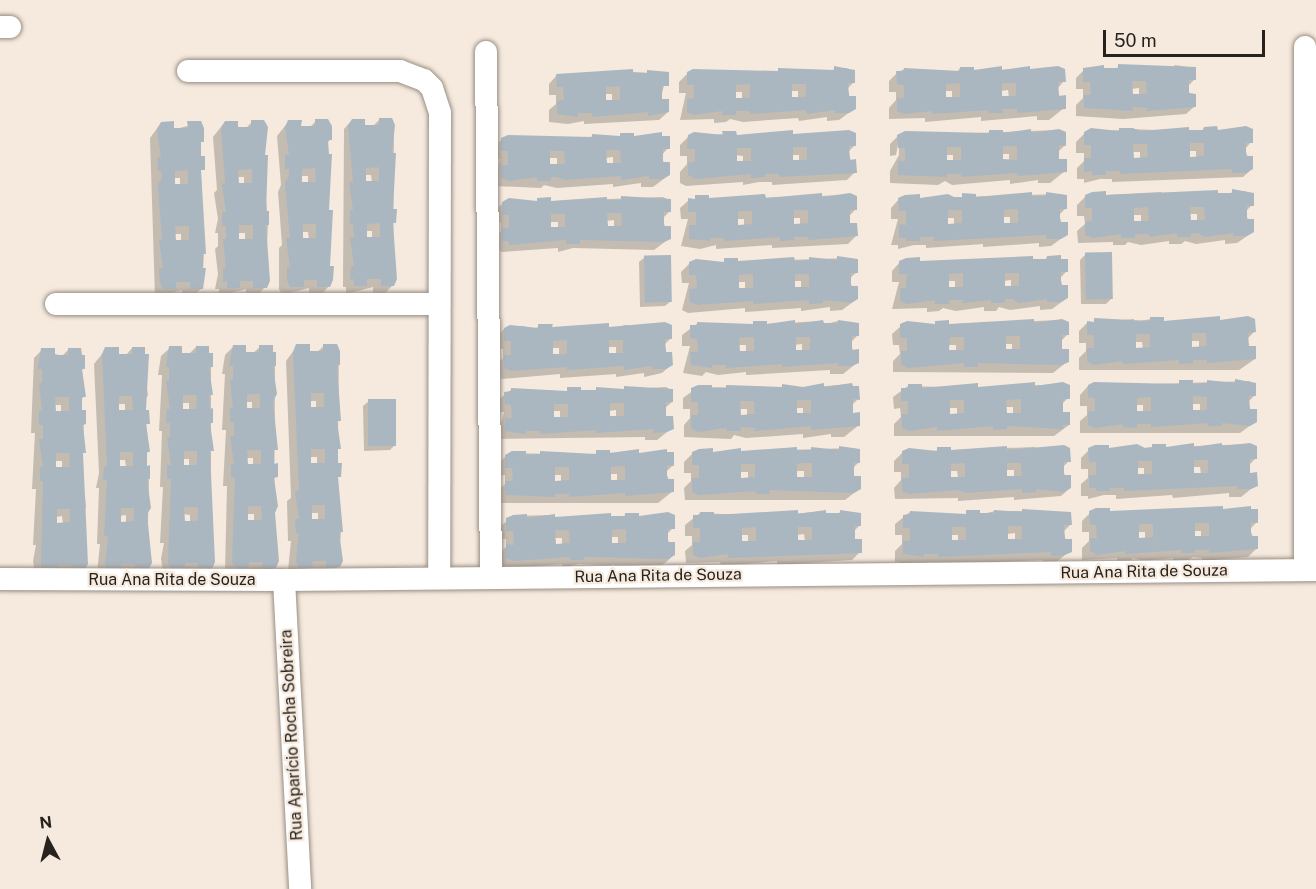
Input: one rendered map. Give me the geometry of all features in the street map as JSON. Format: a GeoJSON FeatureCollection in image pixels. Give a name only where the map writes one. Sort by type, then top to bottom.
{"type":"FeatureCollection","features":[{"type":"Feature","properties":{"kind":"street"},"geometry":{"type":"LineString","coordinates":[[1305,47],[1311,570]]}},
{"type":"Feature","properties":{"kind":"street"},"geometry":{"type":"LineString","coordinates":[[486,52],[491,578]]}},
{"type":"Feature","properties":{"kind":"street"},"geometry":{"type":"LineString","coordinates":[[188,71],[399,71],[424,80],[432,88],[440,113],[439,578]]}},
{"type":"Feature","properties":{"kind":"street"},"geometry":{"type":"LineString","coordinates":[[56,304],[438,304]]}},
{"type":"Feature","properties":{"kind":"street","name":"Rua Ana Rita de Souza"},"geometry":{"type":"LineString","coordinates":[[0,579],[284,580],[1311,570]]}},
{"type":"Feature","properties":{"kind":"street","name":"Rua Aparício Rocha Sobreira"},"geometry":{"type":"LineString","coordinates":[[284,580],[300,889]]}},
{"type":"Feature","properties":{"kind":"building"},"geometry":{"type":"Polygon","coordinates":[[[1118,64],[1196,67],[1196,80],[1189,80],[1189,93],[1196,94],[1196,107],[1147,111],[1147,108],[1133,107],[1133,111],[1084,108],[1084,95],[1091,95],[1090,82],[1083,82],[1083,68],[1104,65],[1104,68],[1118,68],[1118,64]],[[1132,81],[1133,94],[1147,94],[1146,81],[1132,81]]]}},
{"type":"Feature","properties":{"kind":"building"},"geometry":{"type":"Polygon","coordinates":[[[834,66],[855,70],[855,83],[848,83],[849,96],[856,96],[856,109],[849,113],[835,113],[835,110],[807,114],[806,110],[750,114],[750,111],[736,111],[736,115],[722,115],[722,111],[694,115],[687,112],[687,99],[694,98],[694,85],[687,85],[687,72],[693,69],[834,70],[834,66]],[[750,84],[736,85],[736,98],[750,98],[750,84]],[[792,84],[792,97],[806,97],[806,84],[792,84]]]}},
{"type":"Feature","properties":{"kind":"building"},"geometry":{"type":"Polygon","coordinates":[[[1002,66],[1002,70],[1030,66],[1030,69],[1058,66],[1065,69],[1066,82],[1058,82],[1059,96],[1066,95],[1066,109],[1017,113],[1017,109],[1002,109],[1003,113],[989,113],[988,110],[904,114],[897,111],[897,98],[904,98],[904,85],[897,84],[896,71],[904,71],[904,68],[960,71],[960,67],[974,67],[974,70],[1002,66]],[[960,83],[946,84],[946,97],[960,97],[960,83]],[[1002,83],[1002,96],[1016,96],[1016,83],[1002,83]]]}},
{"type":"Feature","properties":{"kind":"building"},"geometry":{"type":"Polygon","coordinates":[[[633,69],[633,73],[647,73],[647,70],[669,72],[669,86],[662,86],[662,99],[669,99],[669,112],[648,116],[648,112],[592,117],[592,113],[578,113],[578,117],[557,114],[557,101],[564,100],[563,87],[557,87],[556,74],[633,69]],[[620,86],[606,87],[606,100],[620,100],[620,86]]]}},
{"type":"Feature","properties":{"kind":"building"},"geometry":{"type":"Polygon","coordinates":[[[379,118],[392,118],[395,125],[392,153],[396,153],[393,209],[397,209],[396,223],[393,223],[397,279],[394,286],[381,286],[381,279],[367,279],[367,286],[354,286],[354,279],[350,280],[351,266],[354,266],[350,237],[354,237],[353,224],[350,224],[350,210],[353,210],[349,182],[353,182],[348,126],[352,119],[365,119],[365,125],[379,125],[379,118]],[[379,167],[366,168],[366,181],[379,181],[379,167]],[[380,223],[367,224],[367,237],[380,237],[380,223]]]}},
{"type":"Feature","properties":{"kind":"building"},"geometry":{"type":"Polygon","coordinates":[[[315,119],[328,119],[332,126],[332,140],[328,140],[329,154],[332,154],[329,210],[333,210],[330,266],[334,266],[333,280],[330,287],[317,287],[317,280],[304,280],[304,287],[290,287],[287,280],[287,267],[290,267],[286,238],[290,238],[285,183],[289,176],[289,169],[285,169],[285,155],[289,155],[285,127],[288,120],[302,120],[301,126],[315,126],[315,119]],[[315,168],[302,169],[302,182],[316,182],[315,168]],[[303,224],[303,238],[316,238],[316,224],[303,224]]]}},
{"type":"Feature","properties":{"kind":"building"},"geometry":{"type":"Polygon","coordinates":[[[251,120],[264,120],[268,127],[265,155],[268,155],[266,211],[269,211],[269,225],[266,225],[270,281],[267,288],[253,288],[253,281],[240,281],[240,288],[227,288],[227,281],[223,282],[223,268],[226,267],[223,239],[226,239],[226,226],[222,226],[222,212],[226,212],[222,184],[225,183],[221,128],[225,121],[238,121],[238,127],[251,127],[251,120]],[[252,169],[238,170],[239,183],[252,183],[252,169]],[[239,225],[239,239],[253,239],[253,225],[239,225]]]}},
{"type":"Feature","properties":{"kind":"building"},"geometry":{"type":"Polygon","coordinates":[[[174,121],[174,128],[188,128],[187,121],[201,121],[204,128],[204,142],[201,142],[201,156],[205,156],[205,170],[201,170],[206,254],[203,254],[203,268],[206,268],[203,289],[190,289],[190,282],[176,282],[176,289],[163,289],[160,282],[159,268],[163,268],[159,240],[162,240],[158,184],[162,178],[161,171],[158,171],[158,157],[161,157],[157,129],[161,122],[174,121]],[[188,170],[175,171],[175,184],[188,184],[188,170]],[[175,226],[176,240],[189,240],[189,226],[175,226]]]}},
{"type":"Feature","properties":{"kind":"building"},"geometry":{"type":"Polygon","coordinates":[[[1217,126],[1218,130],[1246,126],[1253,129],[1253,143],[1246,143],[1246,156],[1253,156],[1253,169],[1246,173],[1232,173],[1232,169],[1120,174],[1120,171],[1106,171],[1106,175],[1092,175],[1092,171],[1084,172],[1084,158],[1091,158],[1091,145],[1084,145],[1084,132],[1091,128],[1119,131],[1119,128],[1133,128],[1140,131],[1189,127],[1189,130],[1203,130],[1204,127],[1217,126]],[[1190,143],[1190,157],[1204,156],[1204,143],[1190,143]],[[1133,144],[1134,158],[1148,157],[1147,144],[1133,144]]]}},
{"type":"Feature","properties":{"kind":"building"},"geometry":{"type":"Polygon","coordinates":[[[1031,129],[1031,133],[1059,129],[1066,132],[1066,146],[1059,145],[1059,159],[1067,159],[1067,172],[1018,176],[1017,173],[961,177],[961,174],[947,174],[947,177],[898,175],[898,161],[905,161],[905,148],[898,148],[897,135],[905,131],[989,133],[989,130],[1003,130],[1003,133],[1031,129]],[[1003,146],[1003,159],[1017,160],[1017,146],[1003,146]],[[947,147],[947,160],[961,160],[961,147],[947,147]]]}},
{"type":"Feature","properties":{"kind":"building"},"geometry":{"type":"Polygon","coordinates":[[[793,130],[793,134],[849,130],[856,133],[856,146],[849,146],[850,160],[856,159],[857,173],[779,177],[779,174],[765,174],[765,177],[751,178],[751,174],[695,179],[688,175],[688,162],[695,162],[695,149],[687,149],[688,135],[694,132],[723,135],[722,131],[736,131],[737,135],[793,130]],[[793,147],[793,160],[807,160],[807,147],[793,147]],[[737,148],[737,161],[751,161],[751,148],[737,148]]]}},
{"type":"Feature","properties":{"kind":"building"},"geometry":{"type":"Polygon","coordinates":[[[662,132],[662,136],[670,136],[670,149],[663,149],[663,162],[670,162],[670,175],[663,179],[649,179],[649,176],[621,180],[621,176],[565,180],[551,177],[551,181],[537,181],[537,177],[509,181],[501,178],[501,165],[508,165],[508,151],[501,151],[501,138],[508,135],[592,137],[592,134],[620,136],[620,133],[634,133],[634,136],[662,132]],[[606,150],[607,163],[621,163],[620,150],[606,150]],[[550,151],[550,164],[565,164],[564,151],[550,151]]]}},
{"type":"Feature","properties":{"kind":"building"},"geometry":{"type":"Polygon","coordinates":[[[1232,189],[1254,193],[1254,206],[1247,206],[1247,219],[1254,219],[1254,232],[1247,236],[1233,236],[1233,233],[1205,237],[1198,233],[1191,233],[1191,237],[1177,237],[1177,233],[1149,237],[1149,234],[1135,234],[1135,238],[1121,238],[1121,234],[1093,238],[1085,235],[1085,222],[1092,221],[1092,208],[1085,208],[1085,195],[1092,192],[1106,191],[1106,195],[1218,190],[1218,193],[1232,193],[1232,189]],[[1148,207],[1134,208],[1134,221],[1149,221],[1148,207]],[[1190,207],[1191,220],[1205,220],[1204,207],[1190,207]]]}},
{"type":"Feature","properties":{"kind":"building"},"geometry":{"type":"Polygon","coordinates":[[[1032,192],[1032,196],[1046,196],[1046,192],[1067,195],[1067,209],[1060,209],[1060,222],[1068,222],[1068,235],[1061,239],[1047,239],[1046,235],[934,241],[934,237],[920,237],[920,241],[906,241],[906,238],[899,238],[899,224],[906,225],[906,211],[899,211],[898,198],[920,194],[920,198],[948,194],[962,197],[962,193],[976,194],[976,197],[1032,192]],[[1018,209],[1004,210],[1004,223],[1018,223],[1018,209]],[[948,210],[948,224],[962,223],[962,210],[948,210]]]}},
{"type":"Feature","properties":{"kind":"building"},"geometry":{"type":"Polygon","coordinates":[[[822,193],[822,197],[850,193],[857,196],[857,210],[850,210],[850,223],[857,223],[858,236],[808,240],[808,237],[794,237],[794,240],[780,241],[780,237],[724,241],[724,238],[710,238],[710,241],[689,239],[689,225],[696,225],[696,212],[688,212],[688,198],[695,199],[695,195],[709,195],[709,198],[765,194],[766,198],[822,193]],[[794,210],[794,224],[808,223],[808,210],[794,210]],[[738,211],[738,225],[752,224],[752,211],[738,211]]]}},
{"type":"Feature","properties":{"kind":"building"},"geometry":{"type":"Polygon","coordinates":[[[621,196],[671,199],[671,212],[664,212],[664,226],[671,226],[671,239],[664,242],[580,240],[580,244],[566,244],[566,240],[509,245],[509,241],[502,241],[502,228],[509,228],[509,215],[502,215],[502,202],[509,198],[537,201],[537,198],[551,197],[551,201],[607,197],[607,200],[621,200],[621,196]],[[607,213],[608,226],[622,226],[621,213],[607,213]],[[551,214],[551,227],[565,227],[565,214],[551,214]]]}},
{"type":"Feature","properties":{"kind":"building"},"geometry":{"type":"Polygon","coordinates":[[[1085,252],[1112,252],[1113,299],[1086,299],[1085,252]]]}},
{"type":"Feature","properties":{"kind":"building"},"geometry":{"type":"Polygon","coordinates":[[[644,255],[671,255],[672,302],[645,302],[644,255]]]}},
{"type":"Feature","properties":{"kind":"building"},"geometry":{"type":"Polygon","coordinates":[[[1061,255],[1061,259],[1068,259],[1068,272],[1061,272],[1061,285],[1068,285],[1068,298],[1061,302],[1047,302],[1047,299],[1019,303],[1012,299],[1005,299],[1005,303],[991,303],[991,300],[963,303],[963,300],[949,300],[949,304],[935,304],[935,300],[907,304],[900,301],[900,288],[906,288],[907,274],[899,274],[899,261],[906,258],[920,257],[920,261],[1033,256],[1033,259],[1047,259],[1047,256],[1061,255]],[[963,273],[949,274],[949,287],[963,287],[963,273]],[[1005,273],[1005,286],[1019,286],[1019,273],[1005,273]]]}},
{"type":"Feature","properties":{"kind":"building"},"geometry":{"type":"Polygon","coordinates":[[[837,256],[858,259],[858,273],[851,273],[851,286],[858,286],[858,299],[851,303],[823,300],[823,303],[809,304],[809,300],[697,305],[690,302],[689,289],[697,288],[696,275],[689,275],[689,262],[696,259],[724,262],[724,258],[738,258],[738,261],[794,257],[795,261],[809,260],[809,257],[837,260],[837,256]],[[753,274],[739,275],[739,288],[753,288],[753,274]],[[795,274],[795,287],[809,287],[809,274],[795,274]]]}},
{"type":"Feature","properties":{"kind":"building"},"geometry":{"type":"Polygon","coordinates":[[[1220,316],[1220,320],[1248,316],[1255,319],[1256,332],[1248,333],[1249,346],[1256,346],[1256,359],[1207,363],[1207,360],[1193,360],[1193,363],[1179,364],[1179,360],[1123,364],[1122,361],[1094,365],[1087,361],[1087,348],[1094,348],[1094,335],[1087,335],[1087,321],[1094,322],[1094,318],[1150,321],[1150,317],[1164,317],[1164,321],[1220,316]],[[1192,333],[1192,347],[1207,346],[1206,333],[1192,333]],[[1136,334],[1136,348],[1150,347],[1150,334],[1136,334]]]}},
{"type":"Feature","properties":{"kind":"building"},"geometry":{"type":"Polygon","coordinates":[[[1034,319],[1034,323],[1062,319],[1069,322],[1069,335],[1062,335],[1062,349],[1069,349],[1069,362],[1062,365],[978,363],[978,367],[964,367],[964,363],[908,368],[901,364],[901,351],[907,351],[907,338],[900,338],[900,324],[907,321],[935,324],[935,321],[949,320],[949,324],[1034,319]],[[1006,336],[1006,349],[1020,349],[1020,336],[1006,336]],[[950,337],[949,350],[964,350],[964,337],[950,337]]]}},
{"type":"Feature","properties":{"kind":"building"},"geometry":{"type":"Polygon","coordinates":[[[795,320],[795,324],[823,320],[824,323],[838,323],[838,320],[859,323],[859,336],[852,336],[852,350],[859,349],[859,363],[852,366],[838,366],[838,363],[726,368],[726,365],[712,365],[712,368],[691,365],[690,352],[698,352],[697,339],[690,338],[690,325],[697,325],[697,322],[753,324],[753,321],[767,321],[767,324],[795,320]],[[754,337],[739,338],[740,351],[754,351],[754,337]],[[796,337],[796,350],[810,350],[810,337],[796,337]]]}},
{"type":"Feature","properties":{"kind":"building"},"geometry":{"type":"Polygon","coordinates":[[[665,322],[672,325],[672,339],[665,339],[666,352],[672,352],[673,365],[666,369],[652,369],[652,366],[624,370],[624,366],[511,371],[504,368],[504,355],[511,355],[511,341],[504,341],[504,328],[510,325],[538,328],[538,324],[553,324],[552,327],[609,323],[609,327],[665,322]],[[567,340],[553,341],[553,354],[567,354],[567,340]],[[609,340],[609,353],[623,353],[623,340],[609,340]]]}},
{"type":"Feature","properties":{"kind":"building"},"geometry":{"type":"Polygon","coordinates":[[[296,344],[310,344],[310,351],[323,351],[323,344],[337,344],[340,351],[340,365],[337,365],[341,421],[337,421],[341,449],[338,449],[338,463],[342,463],[341,477],[338,477],[343,532],[339,532],[343,561],[340,567],[326,568],[326,561],[312,561],[313,568],[299,568],[296,561],[299,533],[296,533],[295,519],[299,519],[295,491],[299,491],[293,352],[296,344]],[[311,393],[311,407],[324,407],[324,393],[311,393]],[[311,449],[311,463],[325,463],[325,449],[311,449]],[[312,505],[312,519],[325,519],[325,505],[312,505]]]}},
{"type":"Feature","properties":{"kind":"building"},"geometry":{"type":"Polygon","coordinates":[[[233,345],[246,345],[246,352],[259,352],[259,345],[273,345],[273,352],[276,352],[276,366],[273,366],[277,394],[273,401],[278,450],[274,450],[274,464],[278,463],[278,477],[274,478],[278,506],[275,513],[279,561],[276,568],[262,569],[262,562],[249,562],[249,569],[236,569],[232,562],[235,478],[231,478],[231,464],[234,464],[230,436],[234,436],[234,422],[230,422],[230,408],[233,408],[230,380],[233,380],[233,366],[229,366],[233,345]],[[247,394],[247,408],[260,408],[260,394],[247,394]],[[247,450],[248,464],[261,464],[261,450],[247,450]],[[248,506],[248,520],[262,520],[261,506],[248,506]]]}},
{"type":"Feature","properties":{"kind":"building"},"geometry":{"type":"Polygon","coordinates":[[[169,346],[182,346],[182,353],[196,353],[196,346],[209,346],[209,353],[213,353],[213,367],[209,367],[213,395],[209,395],[210,409],[213,408],[213,423],[210,423],[214,451],[210,451],[215,562],[212,569],[198,570],[198,563],[185,563],[185,570],[172,570],[168,563],[171,479],[167,479],[167,465],[171,465],[167,437],[170,437],[170,423],[166,423],[167,409],[170,409],[166,381],[169,381],[169,367],[166,367],[169,346]],[[183,395],[183,409],[196,409],[197,395],[183,395]],[[184,451],[184,465],[197,465],[197,451],[184,451]],[[184,507],[185,521],[198,521],[198,507],[184,507]]]}},
{"type":"Feature","properties":{"kind":"building"},"geometry":{"type":"Polygon","coordinates":[[[105,347],[119,347],[119,354],[132,354],[132,347],[145,347],[145,354],[149,354],[146,410],[149,410],[150,424],[146,424],[150,452],[147,452],[147,466],[150,465],[150,479],[147,479],[151,508],[147,514],[152,563],[148,570],[135,571],[135,564],[121,564],[121,571],[108,571],[105,564],[108,536],[104,536],[107,480],[103,480],[104,466],[107,466],[102,354],[105,347]],[[119,396],[119,410],[133,410],[132,396],[119,396]],[[120,452],[120,466],[133,466],[133,452],[120,452]],[[121,508],[121,522],[134,521],[134,508],[121,508]]]}},
{"type":"Feature","properties":{"kind":"building"},"geometry":{"type":"Polygon","coordinates":[[[41,348],[55,348],[55,355],[68,355],[68,348],[81,348],[82,355],[85,355],[85,369],[82,369],[86,397],[82,397],[82,410],[86,410],[86,424],[83,425],[86,453],[83,453],[88,564],[84,571],[71,571],[71,565],[58,565],[58,572],[44,572],[41,565],[43,481],[40,481],[40,467],[43,467],[39,439],[43,439],[43,425],[39,425],[39,411],[42,411],[39,383],[42,383],[42,369],[38,369],[41,348]],[[55,397],[56,411],[69,411],[69,397],[55,397]],[[56,453],[56,467],[70,467],[69,453],[56,453]],[[57,509],[57,523],[70,522],[70,509],[57,509]]]}},
{"type":"Feature","properties":{"kind":"building"},"geometry":{"type":"Polygon","coordinates":[[[1235,379],[1256,383],[1256,396],[1249,396],[1250,409],[1257,409],[1257,422],[1250,426],[1222,423],[1222,426],[1208,426],[1208,423],[1151,427],[1151,424],[1137,424],[1137,428],[1123,427],[1123,424],[1095,428],[1088,425],[1088,412],[1095,411],[1095,398],[1088,398],[1088,385],[1094,382],[1179,384],[1179,380],[1193,380],[1193,384],[1207,383],[1207,380],[1235,383],[1235,379]],[[1193,396],[1193,410],[1207,410],[1207,397],[1193,396]],[[1151,397],[1137,398],[1137,411],[1151,411],[1151,397]]]}},
{"type":"Feature","properties":{"kind":"building"},"geometry":{"type":"Polygon","coordinates":[[[1035,382],[1035,386],[1063,382],[1070,385],[1070,399],[1063,399],[1063,412],[1070,412],[1070,425],[1063,425],[1063,429],[1007,426],[1007,429],[993,430],[993,426],[937,431],[937,427],[909,431],[902,428],[901,414],[908,414],[908,401],[901,401],[901,388],[908,388],[908,384],[922,384],[922,388],[978,383],[978,387],[1035,382]],[[1021,399],[1006,400],[1007,413],[1021,413],[1021,399]],[[950,400],[950,414],[964,413],[964,400],[950,400]]]}},
{"type":"Feature","properties":{"kind":"building"},"geometry":{"type":"Polygon","coordinates":[[[824,383],[824,387],[852,383],[853,386],[859,386],[860,400],[853,399],[853,413],[860,412],[860,426],[811,430],[811,426],[755,431],[755,428],[741,427],[741,431],[727,431],[726,428],[698,432],[691,428],[691,415],[698,415],[698,402],[691,402],[691,388],[698,385],[712,385],[712,388],[726,388],[726,385],[782,387],[782,384],[803,387],[824,383]],[[797,400],[797,413],[811,413],[811,400],[797,400]],[[740,401],[741,415],[755,414],[754,401],[740,401]]]}},
{"type":"Feature","properties":{"kind":"building"},"geometry":{"type":"Polygon","coordinates":[[[624,386],[673,389],[673,402],[666,402],[666,416],[673,416],[674,429],[653,433],[653,429],[540,434],[540,431],[526,431],[526,434],[505,431],[505,418],[512,418],[511,405],[505,404],[504,392],[511,391],[511,388],[567,391],[567,387],[581,387],[581,390],[596,390],[596,387],[624,389],[624,386]],[[610,403],[610,416],[624,416],[624,403],[610,403]],[[554,404],[554,417],[568,417],[568,404],[554,404]]]}},
{"type":"Feature","properties":{"kind":"building"},"geometry":{"type":"Polygon","coordinates":[[[368,399],[396,399],[396,446],[368,446],[368,399]]]}},
{"type":"Feature","properties":{"kind":"building"},"geometry":{"type":"Polygon","coordinates":[[[1194,443],[1194,447],[1222,443],[1222,446],[1250,443],[1257,446],[1257,459],[1250,459],[1250,473],[1257,472],[1258,486],[1251,489],[1237,489],[1237,486],[1124,491],[1124,488],[1096,491],[1096,488],[1089,488],[1089,475],[1096,475],[1096,462],[1089,462],[1088,448],[1095,445],[1109,445],[1109,448],[1137,444],[1145,448],[1152,447],[1152,444],[1166,444],[1166,447],[1194,443]],[[1194,460],[1194,473],[1208,473],[1208,460],[1194,460]],[[1138,461],[1138,474],[1152,474],[1152,461],[1138,461]]]}},
{"type":"Feature","properties":{"kind":"building"},"geometry":{"type":"Polygon","coordinates":[[[1064,445],[1070,448],[1071,462],[1064,462],[1064,475],[1071,475],[1071,488],[1064,492],[1036,489],[1036,492],[1022,493],[1022,489],[909,494],[902,491],[902,478],[909,478],[909,464],[902,464],[902,451],[909,448],[937,451],[937,447],[951,447],[951,450],[1007,446],[1007,450],[1064,445]],[[965,463],[951,464],[951,477],[965,477],[965,463]],[[1007,463],[1007,476],[1022,476],[1021,463],[1007,463]]]}},
{"type":"Feature","properties":{"kind":"building"},"geometry":{"type":"Polygon","coordinates":[[[839,446],[860,449],[860,463],[854,463],[854,476],[861,476],[861,489],[854,493],[769,490],[770,494],[755,494],[756,491],[699,495],[692,492],[692,478],[699,478],[699,465],[692,465],[692,452],[699,449],[713,448],[713,452],[741,448],[741,451],[797,447],[797,450],[811,450],[811,447],[839,450],[839,446]],[[812,463],[797,464],[797,477],[812,477],[812,463]],[[741,464],[741,478],[755,477],[755,464],[741,464]]]}},
{"type":"Feature","properties":{"kind":"building"},"geometry":{"type":"Polygon","coordinates":[[[639,449],[639,453],[667,449],[667,452],[674,452],[674,466],[667,465],[667,479],[674,479],[674,492],[569,497],[569,494],[555,494],[555,497],[506,495],[505,481],[513,481],[512,468],[505,468],[505,455],[512,451],[526,451],[526,455],[540,454],[540,451],[596,454],[596,450],[610,450],[610,453],[639,449]],[[625,466],[611,467],[611,480],[625,480],[625,466]],[[555,467],[555,481],[569,480],[569,467],[555,467]]]}},
{"type":"Feature","properties":{"kind":"building"},"geometry":{"type":"Polygon","coordinates":[[[1223,506],[1223,509],[1251,506],[1251,509],[1258,509],[1258,523],[1251,522],[1251,536],[1258,536],[1258,549],[1209,553],[1209,550],[1195,550],[1195,553],[1181,553],[1181,550],[1125,554],[1125,551],[1097,555],[1090,551],[1090,538],[1097,538],[1096,525],[1090,525],[1089,511],[1096,508],[1110,508],[1110,511],[1223,506]],[[1195,523],[1195,536],[1209,536],[1209,523],[1195,523]],[[1139,524],[1139,538],[1153,537],[1153,524],[1139,524]]]}},
{"type":"Feature","properties":{"kind":"building"},"geometry":{"type":"Polygon","coordinates":[[[1022,509],[1071,512],[1072,525],[1064,525],[1065,539],[1072,539],[1072,552],[1051,556],[1051,552],[938,557],[938,554],[924,554],[924,557],[903,554],[903,541],[910,541],[910,528],[903,528],[903,515],[910,514],[910,511],[966,514],[966,510],[980,510],[980,513],[994,513],[994,510],[1022,512],[1022,509]],[[1008,526],[1008,539],[1022,539],[1022,526],[1008,526]],[[952,527],[952,540],[966,540],[966,527],[952,527]]]}},
{"type":"Feature","properties":{"kind":"building"},"geometry":{"type":"Polygon","coordinates":[[[798,510],[798,514],[826,510],[826,513],[840,513],[840,510],[861,513],[861,526],[855,526],[855,539],[862,539],[862,553],[728,558],[728,554],[700,558],[693,555],[693,542],[700,542],[700,528],[693,528],[693,515],[700,515],[700,512],[714,512],[714,515],[798,510]],[[756,527],[742,528],[742,541],[756,541],[756,527]],[[798,527],[798,540],[812,540],[812,527],[798,527]]]}},
{"type":"Feature","properties":{"kind":"building"},"geometry":{"type":"Polygon","coordinates":[[[668,512],[675,515],[675,529],[668,529],[668,542],[675,542],[675,555],[668,559],[584,557],[584,560],[570,560],[570,557],[514,561],[506,558],[506,544],[514,545],[513,531],[506,531],[506,518],[513,515],[527,514],[527,518],[555,514],[555,517],[611,513],[611,516],[625,516],[625,513],[639,513],[639,516],[668,512]],[[626,529],[612,530],[612,543],[626,543],[626,529]],[[555,530],[556,544],[570,543],[569,530],[555,530]]]}}]}
